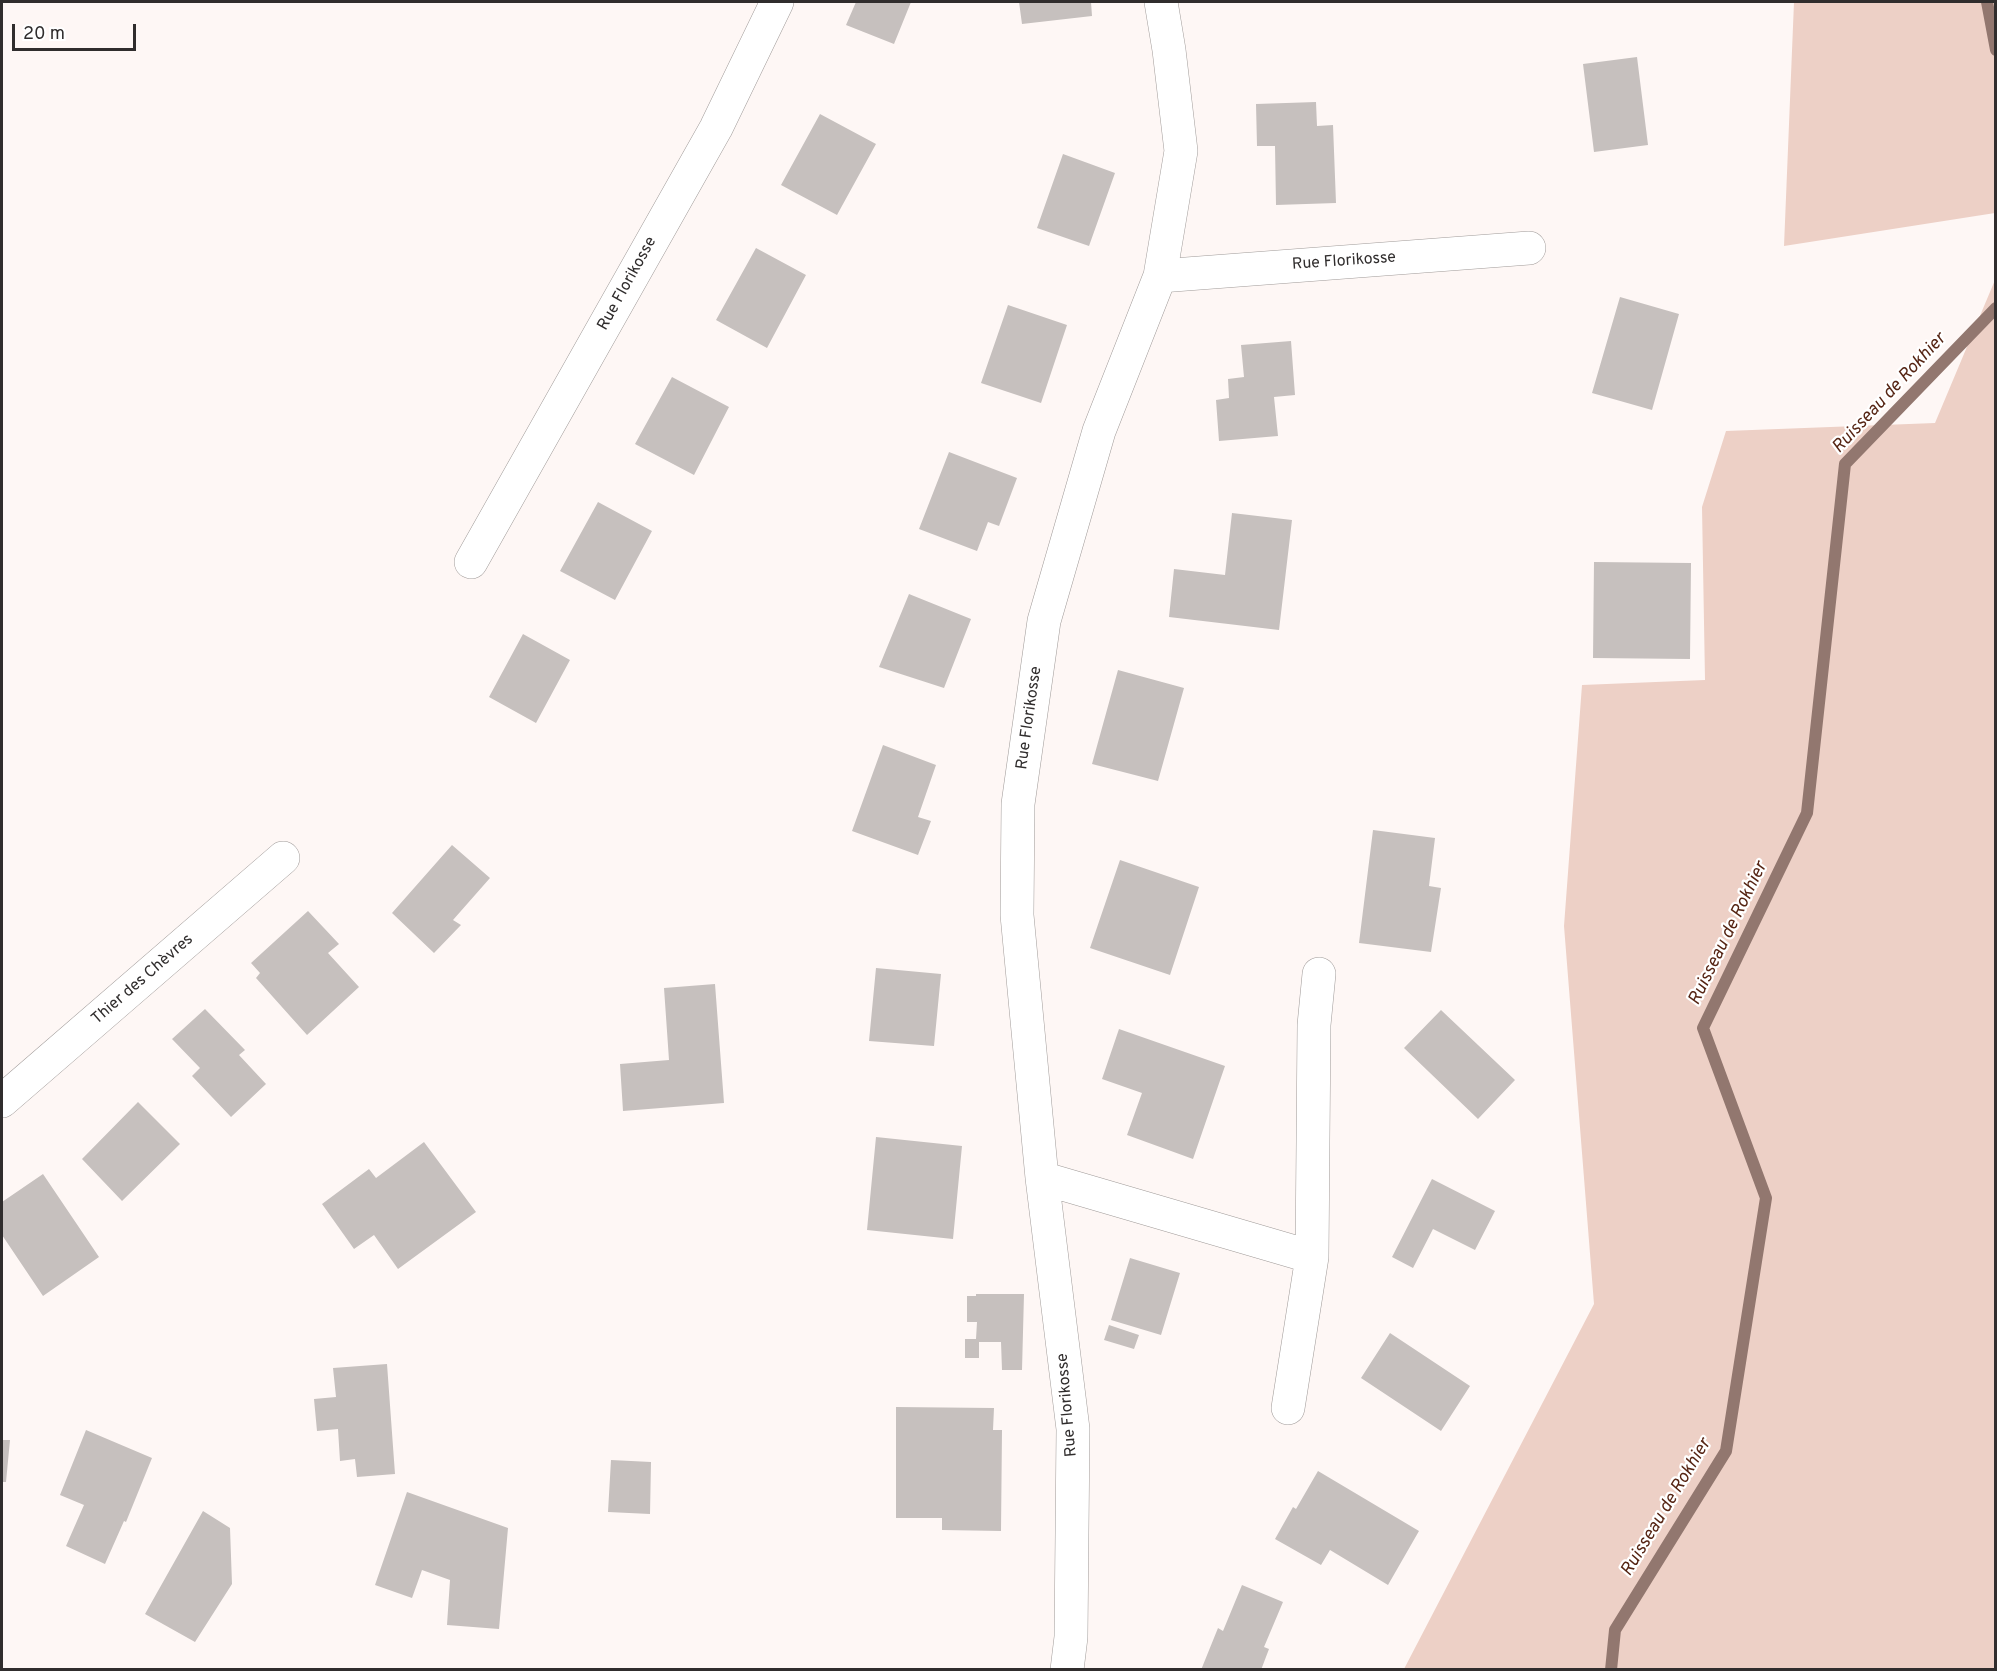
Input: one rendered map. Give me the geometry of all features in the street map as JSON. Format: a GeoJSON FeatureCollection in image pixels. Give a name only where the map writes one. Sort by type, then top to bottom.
{"type":"FeatureCollection","features":[{"type":"Feature","properties":{"kind":"street","name":"Rue Florikosse"},"geometry":{"type":"LineString","coordinates":[[471,562],[716,128],[777,2]]}},
{"type":"Feature","properties":{"kind":"street","name":"Rue Florikosse"},"geometry":{"type":"LineString","coordinates":[[1067,1670],[1071,1637],[1073,1429],[1042,1178],[1017,915],[1018,804],[1044,621],[1099,431],[1160,276],[1181,151],[1161,2]]}},
{"type":"Feature","properties":{"kind":"street","name":"Rue Florikosse"},"geometry":{"type":"LineString","coordinates":[[1160,276],[1529,248]]}},
{"type":"Feature","properties":{"kind":"street","name":"Thier des Chèvres"},"geometry":{"type":"LineString","coordinates":[[2,1101],[283,858]]}},
{"type":"Feature","properties":{"kind":"street"},"geometry":{"type":"LineString","coordinates":[[1288,1407],[1312,1257],[1314,1025],[1319,974]]}},
{"type":"Feature","properties":{"kind":"street"},"geometry":{"type":"LineString","coordinates":[[1042,1178],[1312,1257]]}},
{"type":"Feature","properties":{"kind":"shaded area"},"geometry":{"type":"Polygon","coordinates":[[[1794,2],[1995,2],[1995,213],[1784,246],[1794,2]]]}},
{"type":"Feature","properties":{"kind":"shaded area"},"geometry":{"type":"Polygon","coordinates":[[[1995,280],[1995,1669],[1404,1669],[1594,1304],[1564,926],[1582,685],[1705,680],[1702,507],[1726,431],[1935,423],[1995,280]]]}},
{"type":"Feature","properties":{"kind":"building"},"geometry":{"type":"Polygon","coordinates":[[[856,2],[911,2],[894,44],[846,25],[856,2]]]}},
{"type":"Feature","properties":{"kind":"building"},"geometry":{"type":"Polygon","coordinates":[[[1019,2],[1091,2],[1092,16],[1022,24],[1019,2]]]}},
{"type":"Feature","properties":{"kind":"building"},"geometry":{"type":"Polygon","coordinates":[[[1637,57],[1648,145],[1594,152],[1583,64],[1637,57]]]}},
{"type":"Feature","properties":{"kind":"building"},"geometry":{"type":"Polygon","coordinates":[[[1316,102],[1317,126],[1333,125],[1336,203],[1276,205],[1275,146],[1257,146],[1256,104],[1316,102]]]}},
{"type":"Feature","properties":{"kind":"building"},"geometry":{"type":"Polygon","coordinates":[[[820,114],[876,144],[837,215],[781,185],[820,114]]]}},
{"type":"Feature","properties":{"kind":"building"},"geometry":{"type":"Polygon","coordinates":[[[1063,154],[1115,173],[1089,246],[1037,228],[1063,154]]]}},
{"type":"Feature","properties":{"kind":"building"},"geometry":{"type":"Polygon","coordinates":[[[756,248],[806,275],[767,348],[716,320],[756,248]]]}},
{"type":"Feature","properties":{"kind":"building"},"geometry":{"type":"Polygon","coordinates":[[[1620,297],[1679,314],[1652,410],[1592,393],[1620,297]]]}},
{"type":"Feature","properties":{"kind":"building"},"geometry":{"type":"Polygon","coordinates":[[[1008,305],[1067,325],[1041,403],[981,383],[1008,305]]]}},
{"type":"Feature","properties":{"kind":"building"},"geometry":{"type":"Polygon","coordinates":[[[1291,341],[1295,395],[1274,397],[1278,436],[1219,441],[1216,400],[1229,398],[1228,379],[1244,377],[1241,345],[1291,341]]]}},
{"type":"Feature","properties":{"kind":"building"},"geometry":{"type":"Polygon","coordinates":[[[672,377],[729,407],[694,475],[635,444],[672,377]]]}},
{"type":"Feature","properties":{"kind":"building"},"geometry":{"type":"Polygon","coordinates":[[[949,452],[1017,478],[999,526],[988,522],[977,551],[919,529],[949,452]]]}},
{"type":"Feature","properties":{"kind":"building"},"geometry":{"type":"Polygon","coordinates":[[[598,502],[652,531],[615,600],[560,571],[598,502]]]}},
{"type":"Feature","properties":{"kind":"building"},"geometry":{"type":"Polygon","coordinates":[[[1232,513],[1292,520],[1279,630],[1169,617],[1174,569],[1225,575],[1232,513]]]}},
{"type":"Feature","properties":{"kind":"building"},"geometry":{"type":"Polygon","coordinates":[[[1594,562],[1691,563],[1690,659],[1593,658],[1594,562]]]}},
{"type":"Feature","properties":{"kind":"building"},"geometry":{"type":"Polygon","coordinates":[[[909,594],[971,619],[944,688],[879,667],[909,594]]]}},
{"type":"Feature","properties":{"kind":"building"},"geometry":{"type":"Polygon","coordinates":[[[523,634],[570,660],[536,723],[489,697],[523,634]]]}},
{"type":"Feature","properties":{"kind":"building"},"geometry":{"type":"Polygon","coordinates":[[[1118,670],[1184,688],[1158,781],[1092,764],[1118,670]]]}},
{"type":"Feature","properties":{"kind":"building"},"geometry":{"type":"Polygon","coordinates":[[[883,745],[936,765],[918,817],[931,821],[918,855],[852,831],[883,745]]]}},
{"type":"Feature","properties":{"kind":"building"},"geometry":{"type":"Polygon","coordinates":[[[1373,830],[1435,838],[1429,886],[1441,888],[1431,952],[1359,943],[1373,830]]]}},
{"type":"Feature","properties":{"kind":"building"},"geometry":{"type":"Polygon","coordinates":[[[452,845],[490,878],[453,920],[461,925],[434,953],[392,913],[452,845]]]}},
{"type":"Feature","properties":{"kind":"building"},"geometry":{"type":"Polygon","coordinates":[[[1120,860],[1199,887],[1170,975],[1090,948],[1120,860]]]}},
{"type":"Feature","properties":{"kind":"building"},"geometry":{"type":"Polygon","coordinates":[[[308,911],[339,944],[328,953],[359,987],[307,1035],[256,978],[260,973],[251,963],[308,911]]]}},
{"type":"Feature","properties":{"kind":"building"},"geometry":{"type":"Polygon","coordinates":[[[876,968],[941,974],[934,1046],[869,1041],[876,968]]]}},
{"type":"Feature","properties":{"kind":"building"},"geometry":{"type":"Polygon","coordinates":[[[715,984],[724,1103],[623,1111],[620,1064],[669,1060],[664,988],[715,984]]]}},
{"type":"Feature","properties":{"kind":"building"},"geometry":{"type":"Polygon","coordinates":[[[205,1009],[245,1050],[239,1055],[266,1084],[231,1117],[192,1076],[200,1068],[172,1039],[205,1009]]]}},
{"type":"Feature","properties":{"kind":"building"},"geometry":{"type":"Polygon","coordinates":[[[1441,1010],[1515,1080],[1478,1119],[1404,1048],[1441,1010]]]}},
{"type":"Feature","properties":{"kind":"building"},"geometry":{"type":"Polygon","coordinates":[[[1119,1029],[1225,1066],[1193,1159],[1127,1135],[1142,1093],[1102,1079],[1119,1029]]]}},
{"type":"Feature","properties":{"kind":"building"},"geometry":{"type":"Polygon","coordinates":[[[138,1102],[180,1144],[122,1201],[82,1159],[138,1102]]]}},
{"type":"Feature","properties":{"kind":"building"},"geometry":{"type":"Polygon","coordinates":[[[876,1137],[962,1146],[953,1239],[867,1230],[876,1137]]]}},
{"type":"Feature","properties":{"kind":"building"},"geometry":{"type":"Polygon","coordinates":[[[424,1142],[476,1212],[398,1269],[374,1235],[354,1249],[322,1204],[369,1169],[376,1178],[424,1142]]]}},
{"type":"Feature","properties":{"kind":"building"},"geometry":{"type":"Polygon","coordinates":[[[43,1174],[99,1257],[43,1296],[2,1235],[2,1202],[43,1174]]]}},
{"type":"Feature","properties":{"kind":"building"},"geometry":{"type":"Polygon","coordinates":[[[1432,1179],[1495,1211],[1475,1250],[1433,1229],[1413,1268],[1392,1257],[1432,1179]]]}},
{"type":"Feature","properties":{"kind":"building"},"geometry":{"type":"Polygon","coordinates":[[[1130,1258],[1180,1273],[1161,1335],[1111,1320],[1130,1258]]]}},
{"type":"Feature","properties":{"kind":"building"},"geometry":{"type":"Polygon","coordinates":[[[976,1294],[1024,1294],[1022,1370],[1002,1370],[1001,1342],[979,1342],[979,1358],[965,1358],[965,1339],[976,1339],[977,1322],[967,1322],[967,1296],[976,1296],[976,1294]]]}},
{"type":"Feature","properties":{"kind":"building"},"geometry":{"type":"Polygon","coordinates":[[[1109,1325],[1139,1335],[1134,1349],[1104,1340],[1109,1325]]]}},
{"type":"Feature","properties":{"kind":"building"},"geometry":{"type":"Polygon","coordinates":[[[1390,1333],[1470,1386],[1441,1431],[1361,1378],[1390,1333]]]}},
{"type":"Feature","properties":{"kind":"building"},"geometry":{"type":"Polygon","coordinates":[[[387,1364],[395,1474],[357,1477],[355,1459],[340,1461],[338,1429],[317,1431],[314,1399],[336,1397],[333,1368],[387,1364]]]}},
{"type":"Feature","properties":{"kind":"building"},"geometry":{"type":"Polygon","coordinates":[[[896,1407],[994,1408],[993,1430],[1002,1430],[1001,1531],[942,1530],[942,1518],[896,1518],[896,1407]]]}},
{"type":"Feature","properties":{"kind":"building"},"geometry":{"type":"Polygon","coordinates":[[[86,1430],[152,1458],[126,1522],[124,1521],[105,1564],[66,1546],[84,1505],[60,1495],[86,1430]]]}},
{"type":"Feature","properties":{"kind":"building"},"geometry":{"type":"Polygon","coordinates":[[[2,1440],[10,1440],[6,1482],[2,1482],[2,1440]]]}},
{"type":"Feature","properties":{"kind":"building"},"geometry":{"type":"Polygon","coordinates":[[[611,1460],[651,1462],[650,1514],[608,1512],[611,1460]]]}},
{"type":"Feature","properties":{"kind":"building"},"geometry":{"type":"Polygon","coordinates":[[[1318,1471],[1419,1531],[1388,1585],[1330,1550],[1321,1565],[1275,1539],[1293,1507],[1296,1509],[1318,1471]]]}},
{"type":"Feature","properties":{"kind":"building"},"geometry":{"type":"Polygon","coordinates":[[[407,1492],[508,1528],[499,1629],[447,1625],[450,1580],[422,1570],[412,1598],[375,1585],[407,1492]]]}},
{"type":"Feature","properties":{"kind":"building"},"geometry":{"type":"Polygon","coordinates":[[[203,1511],[230,1528],[232,1584],[195,1642],[145,1614],[203,1511]]]}},
{"type":"Feature","properties":{"kind":"building"},"geometry":{"type":"Polygon","coordinates":[[[1242,1585],[1283,1602],[1264,1647],[1269,1649],[1261,1670],[1201,1670],[1218,1628],[1223,1631],[1242,1585]]]}},
{"type":"Feature","properties":{"kind":"waterway","name":"Ruisseau de Rokhier"},"geometry":{"type":"LineString","coordinates":[[1987,2],[1996,50]]}},
{"type":"Feature","properties":{"kind":"waterway","name":"Ruisseau de Rokhier"},"geometry":{"type":"LineString","coordinates":[[1611,1670],[1615,1630],[1726,1451],[1766,1198],[1703,1028],[1807,813],[1845,464],[1996,308]]}}]}
